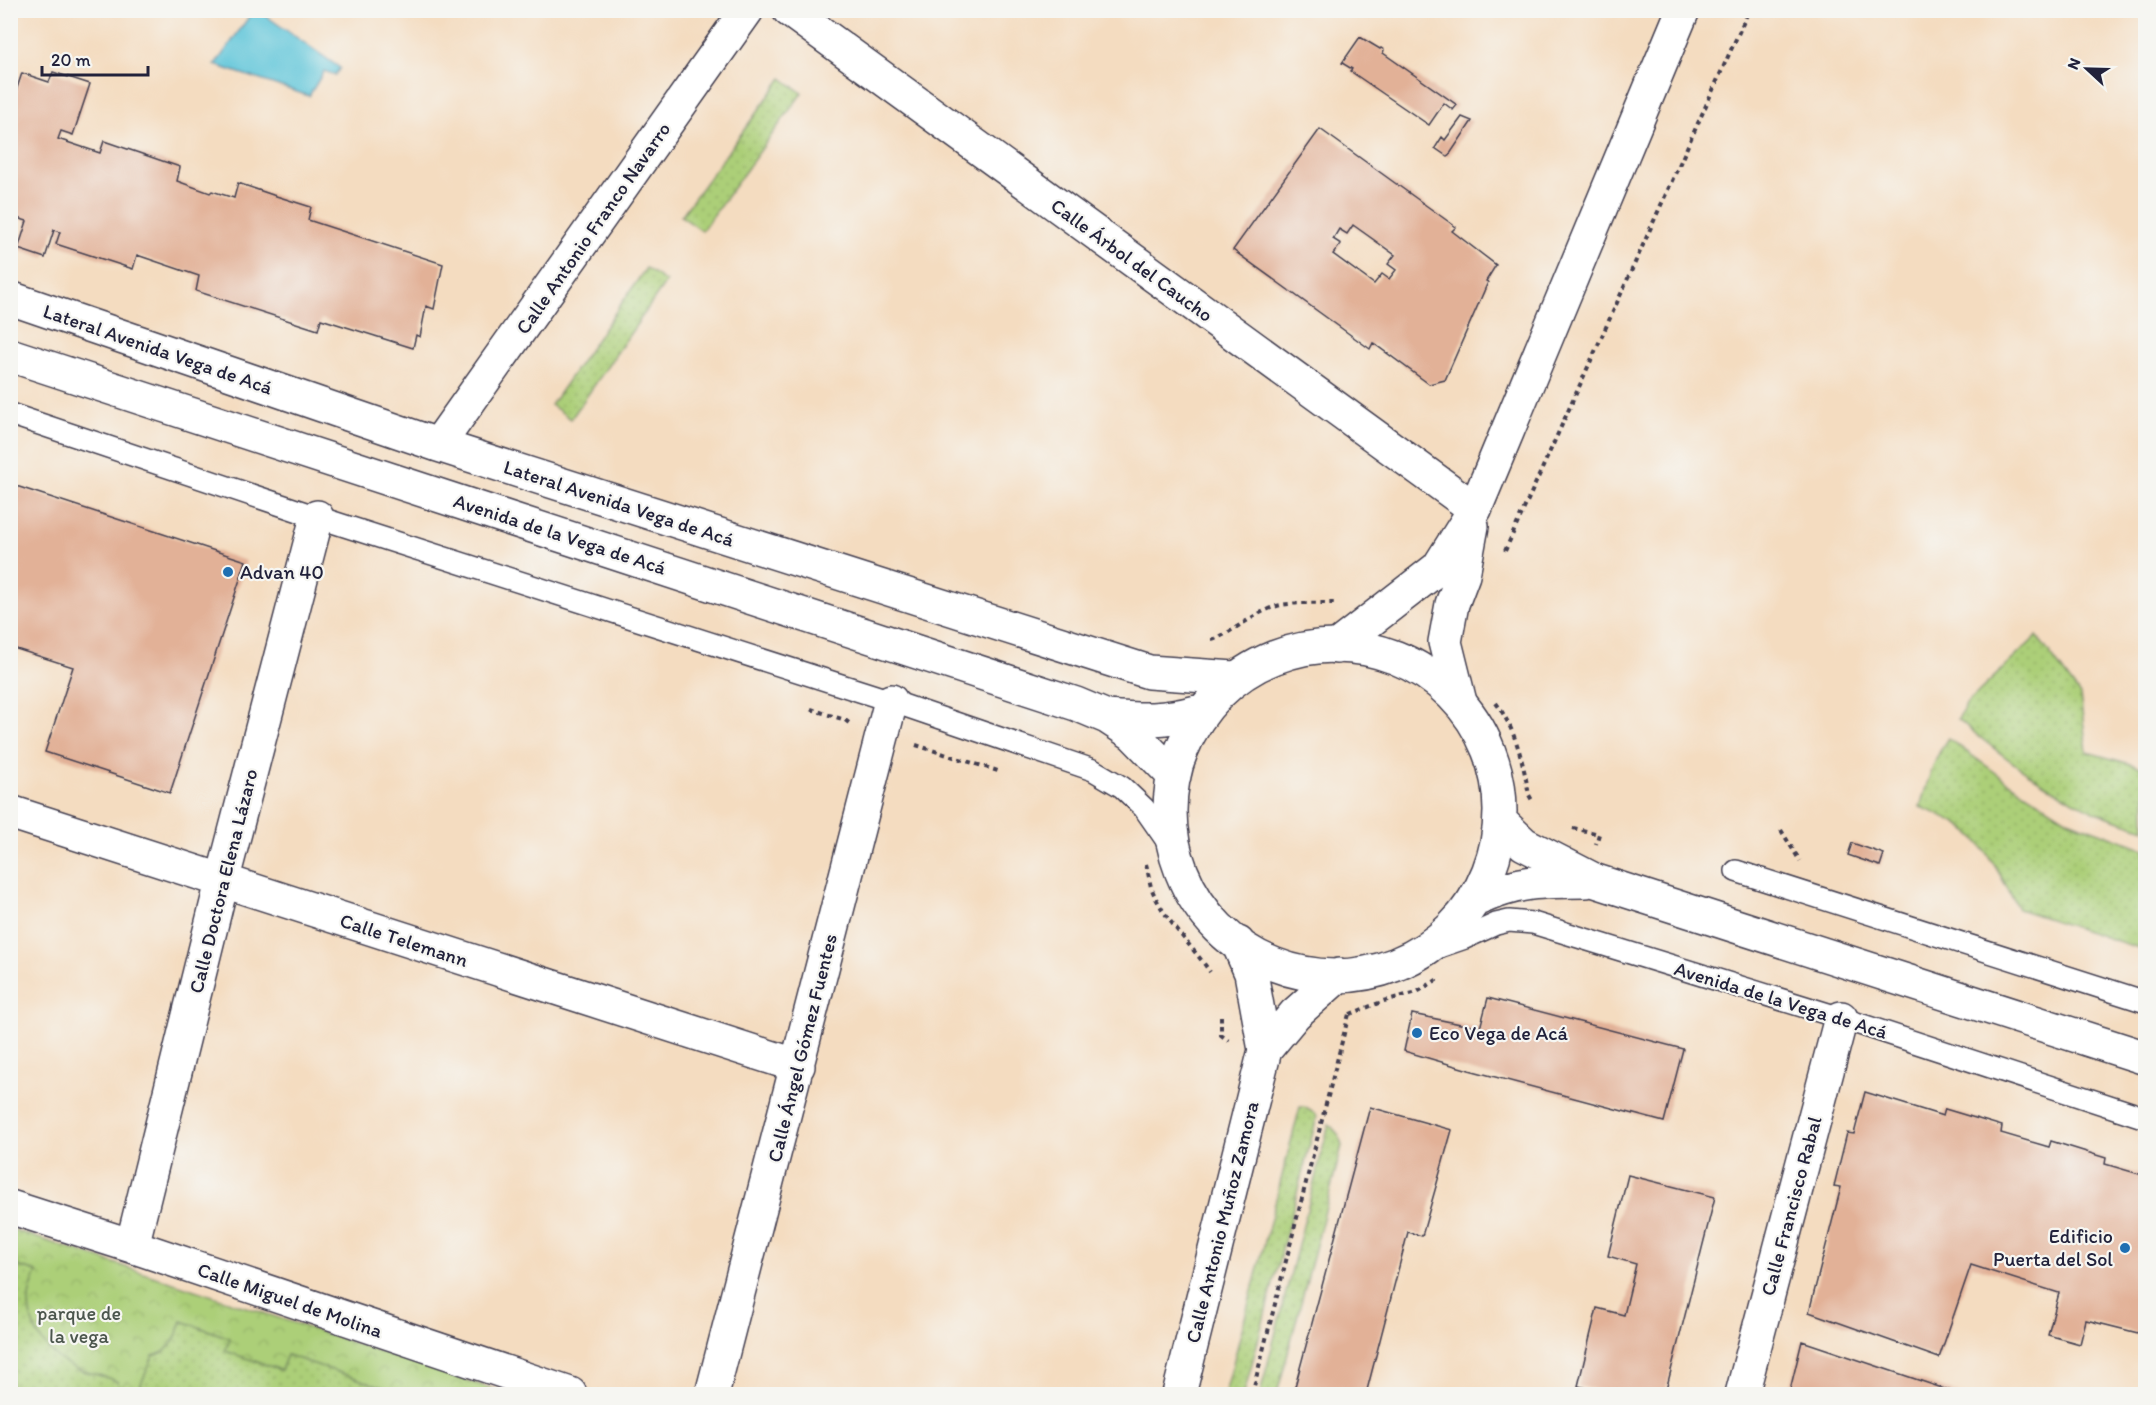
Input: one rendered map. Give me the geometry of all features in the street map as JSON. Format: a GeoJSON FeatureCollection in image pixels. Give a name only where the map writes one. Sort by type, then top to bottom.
{"type":"FeatureCollection","features":[{"type":"Feature","properties":{"kind":"street","name":"Calle Antonio Franco Navarro"},"geometry":{"type":"LineString","coordinates":[[438,445],[747,10]]}},
{"type":"Feature","properties":{"kind":"street","name":"Calle Árbol del Caucho"},"geometry":{"type":"LineString","coordinates":[[789,10],[1475,509]]}},
{"type":"Feature","properties":{"kind":"street"},"geometry":{"type":"LineString","coordinates":[[1336,647],[1438,568],[1475,509],[1683,10]]}},
{"type":"Feature","properties":{"kind":"street","name":"Lateral Avenida Vega de Acá"},"geometry":{"type":"LineString","coordinates":[[10,298],[438,445],[1149,672],[1234,678]]}},
{"type":"Feature","properties":{"kind":"street","name":"Avenida de la Vega de Acá"},"geometry":{"type":"LineString","coordinates":[[10,355],[1069,702],[1107,717],[1133,734],[1174,776]]}},
{"type":"Feature","properties":{"kind":"street"},"geometry":{"type":"LineString","coordinates":[[1475,509],[1463,575],[1452,604],[1445,642],[1476,700],[1480,726],[1498,789],[1502,823],[1499,858],[1489,881],[1477,899],[1451,926],[1414,952],[1365,973],[1339,975],[1304,974],[1259,956],[1214,926],[1200,910],[1186,889],[1176,854],[1170,802],[1179,752],[1187,729],[1197,712],[1234,678],[1261,662],[1293,651],[1336,647],[1369,649],[1401,661],[1476,700]]}},
{"type":"Feature","properties":{"kind":"street","name":"Calle Doctora Elena Lázaro"},"geometry":{"type":"LineString","coordinates":[[132,1246],[222,882],[317,517]]}},
{"type":"Feature","properties":{"kind":"street","name":"Calle Ángel Gómez Fuentes"},"geometry":{"type":"LineString","coordinates":[[712,1395],[891,701]]}},
{"type":"Feature","properties":{"kind":"street","name":"Avenida de la Vega de Acá"},"geometry":{"type":"LineString","coordinates":[[1107,717],[1147,721],[1197,712]]}},
{"type":"Feature","properties":{"kind":"street","name":"Calle Telemann"},"geometry":{"type":"LineString","coordinates":[[10,812],[798,1066]]}},
{"type":"Feature","properties":{"kind":"street"},"geometry":{"type":"LineString","coordinates":[[1502,823],[1524,844],[1549,858],[1587,874],[1596,881]]}},
{"type":"Feature","properties":{"kind":"street"},"geometry":{"type":"LineString","coordinates":[[1477,899],[1520,884],[1545,880],[1596,881],[2145,1058]]}},
{"type":"Feature","properties":{"kind":"street","name":"Calle Antonio Muñoz Zamora"},"geometry":{"type":"LineString","coordinates":[[1179,1395],[1265,1050],[1251,973],[1238,943]]}},
{"type":"Feature","properties":{"kind":"street","name":"Calle Antonio Muñoz Zamora"},"geometry":{"type":"LineString","coordinates":[[1265,1050],[1295,1014],[1339,975]]}},
{"type":"Feature","properties":{"kind":"street","name":"Calle Francisco Rabal"},"geometry":{"type":"LineString","coordinates":[[1743,1395],[1841,1018]]}},
{"type":"Feature","properties":{"kind":"street","name":"Calle Miguel de Molina"},"geometry":{"type":"LineString","coordinates":[[10,1207],[132,1246],[570,1395]]}},
{"type":"Feature","properties":{"kind":"lane"},"geometry":{"type":"LineString","coordinates":[[10,414],[317,517],[891,701],[1093,770],[1122,787],[1144,808],[1176,854]]}},
{"type":"Feature","properties":{"kind":"lane"},"geometry":{"type":"LineString","coordinates":[[1736,871],[2145,1002]]}},
{"type":"Feature","properties":{"kind":"lane","name":"Avenida de la Vega de Acá"},"geometry":{"type":"LineString","coordinates":[[1414,952],[1436,948],[1509,921],[1533,923],[1841,1018],[2145,1118]]}},
{"type":"Feature","properties":{"kind":"path"},"geometry":{"type":"LineString","coordinates":[[1502,557],[1749,10]]}},
{"type":"Feature","properties":{"kind":"path"},"geometry":{"type":"LineString","coordinates":[[1205,642],[1224,635],[1250,618],[1281,605],[1341,602]]}},
{"type":"Feature","properties":{"kind":"path"},"geometry":{"type":"LineString","coordinates":[[1476,700],[1509,724],[1518,746],[1529,795],[1538,810]]}},
{"type":"Feature","properties":{"kind":"path"},"geometry":{"type":"LineString","coordinates":[[807,708],[828,715]]}},
{"type":"Feature","properties":{"kind":"path"},"geometry":{"type":"LineString","coordinates":[[912,744],[1003,772]]}},
{"type":"Feature","properties":{"kind":"path"},"geometry":{"type":"LineString","coordinates":[[1568,826],[1599,834],[1595,846]]}},
{"type":"Feature","properties":{"kind":"path"},"geometry":{"type":"LineString","coordinates":[[1143,856],[1152,889],[1161,905],[1212,975]]}},
{"type":"Feature","properties":{"kind":"path"},"geometry":{"type":"LineString","coordinates":[[1221,1012],[1221,1035],[1226,1040]]}},
{"type":"Feature","properties":{"kind":"path"},"geometry":{"type":"LineString","coordinates":[[1252,1395],[1349,1014]]}},
{"type":"Feature","properties":{"kind":"green space"},"geometry":{"type":"Polygon","coordinates":[[[782,78],[802,93],[702,231],[681,216],[782,78]]]}},
{"type":"Feature","properties":{"kind":"green space"},"geometry":{"type":"Polygon","coordinates":[[[646,268],[666,282],[571,419],[551,405],[646,268]]]}},
{"type":"Feature","properties":{"kind":"green space"},"geometry":{"type":"Polygon","coordinates":[[[2037,636],[2080,695],[2087,752],[2145,768],[2145,829],[2101,814],[2044,784],[2008,760],[1958,719],[1967,703],[2037,636]]]}},
{"type":"Feature","properties":{"kind":"green space"},"geometry":{"type":"Polygon","coordinates":[[[1948,738],[2007,781],[2068,820],[2145,849],[2145,950],[2018,909],[1990,859],[1972,836],[1951,820],[1920,807],[1935,762],[1948,738]]]}},
{"type":"Feature","properties":{"kind":"green space"},"geometry":{"type":"Polygon","coordinates":[[[1300,1107],[1316,1114],[1317,1117],[1244,1394],[1225,1394],[1300,1107]]]}},
{"type":"Feature","properties":{"kind":"green space"},"geometry":{"type":"Polygon","coordinates":[[[1329,1124],[1339,1135],[1342,1146],[1277,1394],[1260,1394],[1329,1124]]]}},
{"type":"Feature","properties":{"kind":"green space","name":"parque de la vega"},"geometry":{"type":"Polygon","coordinates":[[[11,1229],[508,1394],[11,1394],[11,1229]]]}},
{"type":"Feature","properties":{"kind":"green space"},"geometry":{"type":"Polygon","coordinates":[[[11,1264],[37,1272],[30,1292],[30,1311],[37,1334],[44,1344],[52,1353],[72,1366],[118,1382],[120,1394],[11,1394],[11,1264]]]}},
{"type":"Feature","properties":{"kind":"green space"},"geometry":{"type":"Polygon","coordinates":[[[182,1321],[230,1338],[225,1351],[281,1370],[287,1355],[403,1394],[143,1394],[141,1384],[153,1356],[169,1348],[182,1321]]]}},
{"type":"Feature","properties":{"kind":"water"},"geometry":{"type":"Polygon","coordinates":[[[253,11],[259,11],[340,68],[335,75],[324,71],[309,96],[215,65],[253,11]]]}},
{"type":"Feature","properties":{"kind":"building"},"geometry":{"type":"Polygon","coordinates":[[[1360,37],[1384,50],[1383,53],[1457,105],[1453,110],[1444,103],[1429,125],[1350,71],[1352,69],[1342,63],[1360,37]]]}},
{"type":"Feature","properties":{"kind":"building"},"geometry":{"type":"Polygon","coordinates":[[[53,72],[90,84],[73,135],[61,131],[58,139],[100,153],[104,141],[180,167],[177,181],[210,193],[212,191],[234,198],[238,183],[311,207],[308,220],[443,264],[434,309],[426,306],[420,337],[416,335],[413,348],[321,319],[318,330],[196,291],[199,276],[137,255],[133,269],[56,244],[60,232],[54,230],[45,258],[18,249],[27,221],[10,216],[10,109],[22,73],[49,82],[53,72]]]}},
{"type":"Feature","properties":{"kind":"building"},"geometry":{"type":"Polygon","coordinates":[[[1462,117],[1472,121],[1448,157],[1435,148],[1442,137],[1445,140],[1462,117]]]}},
{"type":"Feature","properties":{"kind":"building"},"geometry":{"type":"Polygon","coordinates":[[[1320,129],[1456,227],[1452,231],[1496,265],[1486,281],[1488,282],[1445,380],[1429,384],[1373,343],[1370,349],[1233,250],[1320,129]],[[1353,225],[1347,234],[1339,229],[1333,239],[1341,244],[1333,254],[1374,284],[1382,274],[1389,279],[1396,270],[1388,264],[1395,255],[1353,225]]]}},
{"type":"Feature","properties":{"kind":"building"},"geometry":{"type":"Polygon","coordinates":[[[10,484],[246,561],[170,793],[45,752],[73,667],[10,647],[10,484]]]}},
{"type":"Feature","properties":{"kind":"building"},"geometry":{"type":"Polygon","coordinates":[[[1852,843],[1884,854],[1880,866],[1848,855],[1852,843]]]}},
{"type":"Feature","properties":{"kind":"building"},"geometry":{"type":"Polygon","coordinates":[[[1488,998],[1683,1049],[1664,1122],[1404,1051],[1412,1014],[1480,1028],[1488,998]]]}},
{"type":"Feature","properties":{"kind":"building"},"geometry":{"type":"Polygon","coordinates":[[[1865,1092],[1943,1116],[1945,1109],[2002,1126],[2001,1133],[2049,1147],[2051,1141],[2106,1158],[2105,1164],[2146,1176],[2146,1335],[2086,1320],[2080,1344],[2048,1335],[2059,1293],[1971,1265],[1939,1358],[1809,1312],[1841,1187],[1834,1186],[1847,1133],[1854,1134],[1865,1092]]]}},
{"type":"Feature","properties":{"kind":"building"},"geometry":{"type":"Polygon","coordinates":[[[1370,1107],[1452,1130],[1422,1236],[1408,1232],[1366,1394],[1293,1394],[1370,1107]]]}},
{"type":"Feature","properties":{"kind":"building"},"geometry":{"type":"Polygon","coordinates":[[[1628,1175],[1715,1197],[1665,1394],[1614,1394],[1578,1386],[1597,1308],[1624,1315],[1630,1290],[1636,1264],[1608,1256],[1628,1175]]]}},
{"type":"Feature","properties":{"kind":"building"},"geometry":{"type":"Polygon","coordinates":[[[1802,1341],[1960,1394],[1789,1394],[1802,1341]]]}},
{"type":"Feature","properties":{"kind":"place","name":"Advan 40"},"geometry":{"type":"Point","coordinates":[228,572]}},
{"type":"Feature","properties":{"kind":"place","name":"Eco Vega de Acá"},"geometry":{"type":"Point","coordinates":[1417,1033]}},
{"type":"Feature","properties":{"kind":"place","name":"Edificio Puerta del Sol"},"geometry":{"type":"Point","coordinates":[2125,1248]}}]}
